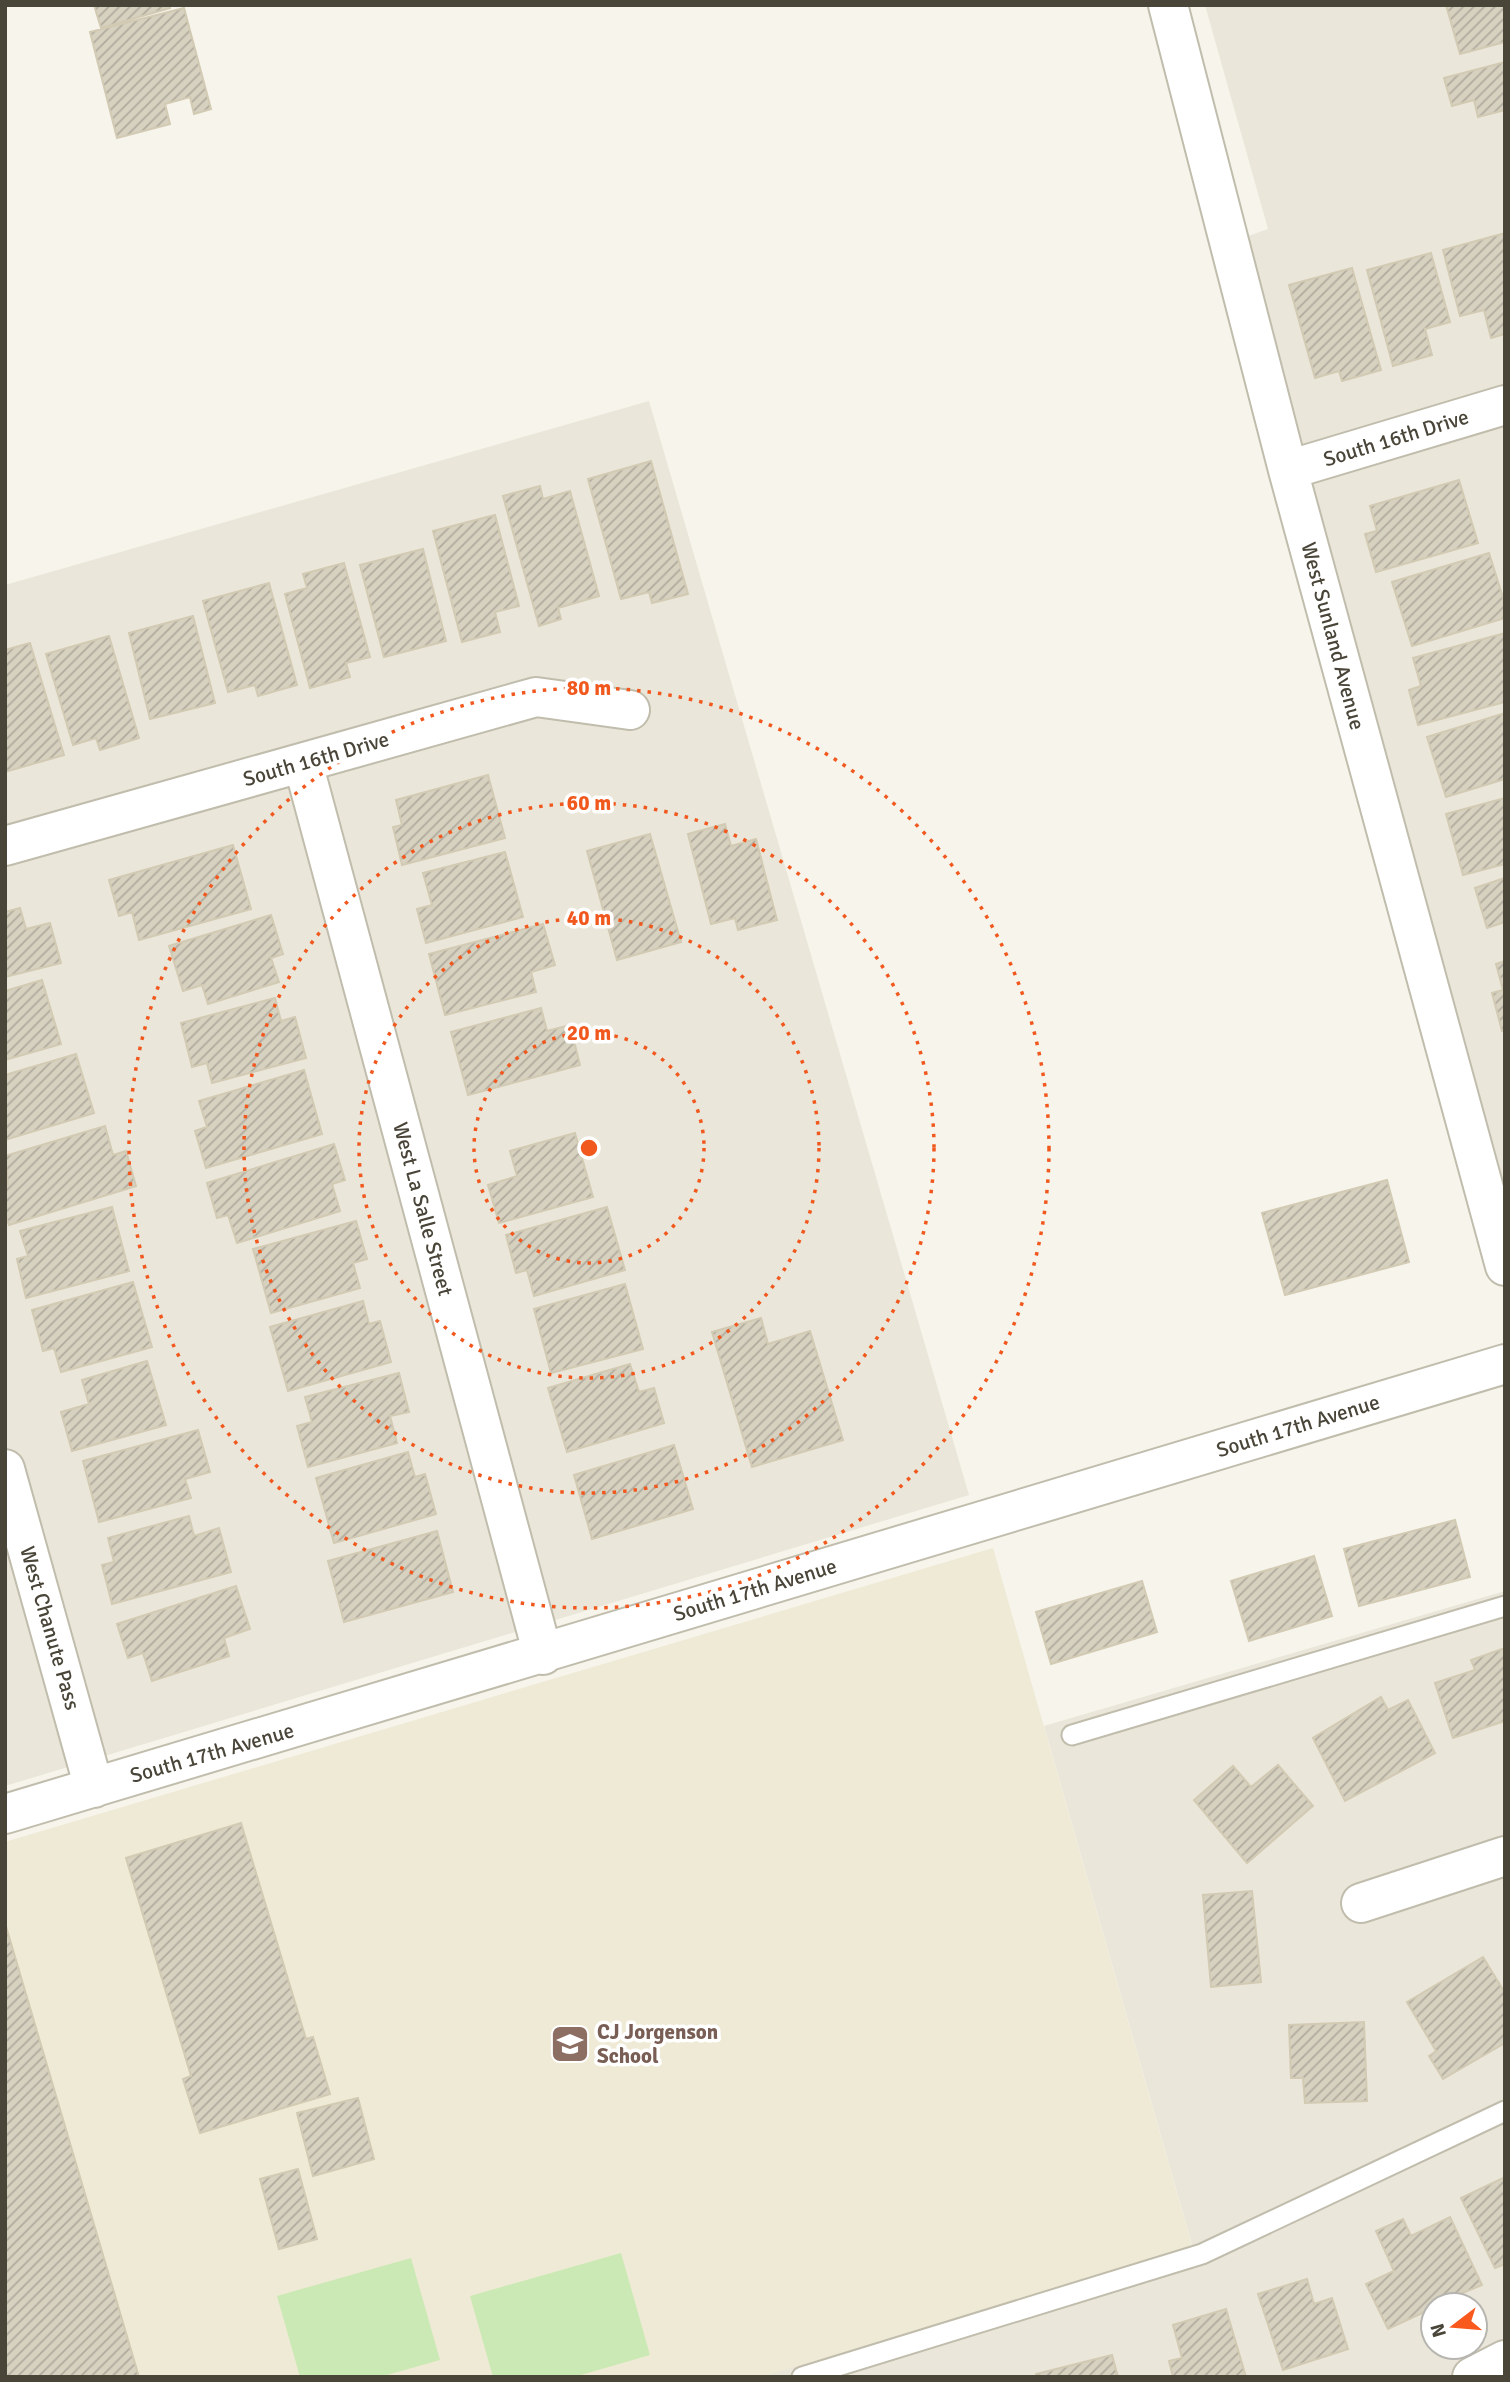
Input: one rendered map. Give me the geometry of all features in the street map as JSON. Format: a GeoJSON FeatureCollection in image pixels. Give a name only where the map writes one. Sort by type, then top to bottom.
{"type":"FeatureCollection","features":[{"type":"Feature","properties":{"kind":"street","name":"West Sunland Avenue"},"geometry":{"type":"LineString","coordinates":[[1168,5],[1288,470],[1505,1266]]}},
{"type":"Feature","properties":{"kind":"street","name":"South 16th Drive"},"geometry":{"type":"LineString","coordinates":[[1288,470],[1505,405]]}},
{"type":"Feature","properties":{"kind":"street","name":"South 16th Drive"},"geometry":{"type":"LineString","coordinates":[[5,846],[536,697],[629,710]]}},
{"type":"Feature","properties":{"kind":"street","name":"West La Salle Street"},"geometry":{"type":"LineString","coordinates":[[303,763],[543,1655]]}},
{"type":"Feature","properties":{"kind":"street","name":"South 17th Avenue"},"geometry":{"type":"LineString","coordinates":[[5,1814],[543,1655],[1505,1364]]}},
{"type":"Feature","properties":{"kind":"street","name":"West Chanute Pass"},"geometry":{"type":"LineString","coordinates":[[5,1469],[94,1788]]}},
{"type":"Feature","properties":{"kind":"street"},"geometry":{"type":"LineString","coordinates":[[1361,1903],[1505,1856]]}},
{"type":"Feature","properties":{"kind":"street"},"geometry":{"type":"LineString","coordinates":[[1472,2377],[1505,2360]]}},
{"type":"Feature","properties":{"kind":"lane"},"geometry":{"type":"LineString","coordinates":[[1072,1735],[1505,1606]]}},
{"type":"Feature","properties":{"kind":"lane"},"geometry":{"type":"LineString","coordinates":[[802,2377],[1202,2254],[1505,2110]]}},
{"type":"Feature","properties":{"kind":"shaded area"},"geometry":{"type":"Polygon","coordinates":[[[1205,5],[1505,5],[1505,1188],[1237,240],[1268,229],[1205,5]]]}},
{"type":"Feature","properties":{"kind":"shaded area"},"geometry":{"type":"Polygon","coordinates":[[[649,401],[969,1495],[5,1786],[5,585],[649,401]]]}},
{"type":"Feature","properties":{"kind":"shaded area","name":"CJ Jorgenson School"},"geometry":{"type":"Polygon","coordinates":[[[993,1548],[1192,2246],[761,2377],[5,2377],[5,1842],[993,1548]]]}},
{"type":"Feature","properties":{"kind":"shaded area"},"geometry":{"type":"Polygon","coordinates":[[[1505,1591],[1505,2377],[754,2377],[1192,2245],[1044,1726],[1505,1591]]]}},
{"type":"Feature","properties":{"kind":"green space"},"geometry":{"type":"Polygon","coordinates":[[[621,2253],[650,2355],[574,2377],[493,2377],[470,2296],[621,2253]]]}},
{"type":"Feature","properties":{"kind":"green space"},"geometry":{"type":"Polygon","coordinates":[[[411,2258],[440,2360],[380,2377],[300,2377],[277,2296],[411,2258]]]}},
{"type":"Feature","properties":{"kind":"building"},"geometry":{"type":"Polygon","coordinates":[[[94,5],[169,5],[170,8],[101,28],[94,5]]]}},
{"type":"Feature","properties":{"kind":"building"},"geometry":{"type":"Polygon","coordinates":[[[1446,5],[1505,5],[1505,42],[1460,54],[1446,5]]]}},
{"type":"Feature","properties":{"kind":"building"},"geometry":{"type":"Polygon","coordinates":[[[184,8],[211,109],[194,114],[190,97],[165,104],[170,124],[117,138],[90,32],[184,8]]]}},
{"type":"Feature","properties":{"kind":"building"},"geometry":{"type":"Polygon","coordinates":[[[1505,62],[1505,110],[1478,117],[1474,100],[1452,106],[1444,78],[1505,62]]]}},
{"type":"Feature","properties":{"kind":"building"},"geometry":{"type":"Polygon","coordinates":[[[1505,233],[1505,334],[1491,338],[1484,310],[1460,316],[1443,250],[1505,233]]]}},
{"type":"Feature","properties":{"kind":"building"},"geometry":{"type":"Polygon","coordinates":[[[1431,253],[1450,322],[1425,329],[1432,355],[1393,366],[1367,270],[1431,253]]]}},
{"type":"Feature","properties":{"kind":"building"},"geometry":{"type":"Polygon","coordinates":[[[1352,268],[1381,370],[1342,381],[1339,371],[1315,378],[1289,285],[1352,268]]]}},
{"type":"Feature","properties":{"kind":"building"},"geometry":{"type":"Polygon","coordinates":[[[651,461],[688,594],[652,603],[649,592],[621,599],[588,479],[651,461]]]}},
{"type":"Feature","properties":{"kind":"building"},"geometry":{"type":"Polygon","coordinates":[[[1459,480],[1478,543],[1376,572],[1365,534],[1377,531],[1370,506],[1459,480]]]}},
{"type":"Feature","properties":{"kind":"building"},"geometry":{"type":"Polygon","coordinates":[[[540,486],[543,499],[570,491],[599,596],[558,608],[561,619],[539,626],[503,496],[540,486]]]}},
{"type":"Feature","properties":{"kind":"building"},"geometry":{"type":"Polygon","coordinates":[[[495,515],[519,606],[495,612],[500,632],[462,642],[433,531],[495,515]]]}},
{"type":"Feature","properties":{"kind":"building"},"geometry":{"type":"Polygon","coordinates":[[[423,549],[446,641],[384,657],[360,565],[423,549]]]}},
{"type":"Feature","properties":{"kind":"building"},"geometry":{"type":"Polygon","coordinates":[[[1489,553],[1505,604],[1505,618],[1412,646],[1392,582],[1489,553]]]}},
{"type":"Feature","properties":{"kind":"building"},"geometry":{"type":"Polygon","coordinates":[[[344,563],[370,657],[346,663],[350,677],[310,688],[285,594],[307,588],[303,574],[344,563]]]}},
{"type":"Feature","properties":{"kind":"building"},"geometry":{"type":"Polygon","coordinates":[[[269,583],[297,685],[258,696],[255,685],[228,692],[203,601],[269,583]]]}},
{"type":"Feature","properties":{"kind":"building"},"geometry":{"type":"Polygon","coordinates":[[[193,616],[215,703],[150,719],[129,633],[193,616]]]}},
{"type":"Feature","properties":{"kind":"building"},"geometry":{"type":"Polygon","coordinates":[[[1505,633],[1505,702],[1418,725],[1409,690],[1421,686],[1413,658],[1505,633]]]}},
{"type":"Feature","properties":{"kind":"building"},"geometry":{"type":"Polygon","coordinates":[[[109,636],[139,738],[100,750],[96,738],[73,745],[46,654],[109,636]]]}},
{"type":"Feature","properties":{"kind":"building"},"geometry":{"type":"Polygon","coordinates":[[[30,643],[64,755],[5,772],[5,650],[30,643]]]}},
{"type":"Feature","properties":{"kind":"building"},"geometry":{"type":"Polygon","coordinates":[[[1505,713],[1505,779],[1446,797],[1427,737],[1505,713]]]}},
{"type":"Feature","properties":{"kind":"building"},"geometry":{"type":"Polygon","coordinates":[[[488,775],[505,838],[402,865],[393,827],[402,825],[396,800],[488,775]]]}},
{"type":"Feature","properties":{"kind":"building"},"geometry":{"type":"Polygon","coordinates":[[[1505,798],[1505,864],[1463,875],[1446,814],[1505,798]]]}},
{"type":"Feature","properties":{"kind":"building"},"geometry":{"type":"Polygon","coordinates":[[[725,824],[731,846],[756,839],[777,920],[738,930],[735,918],[711,924],[688,834],[725,824]]]}},
{"type":"Feature","properties":{"kind":"building"},"geometry":{"type":"Polygon","coordinates":[[[650,834],[681,942],[617,960],[587,851],[650,834]]]}},
{"type":"Feature","properties":{"kind":"building"},"geometry":{"type":"Polygon","coordinates":[[[233,845],[251,909],[139,940],[132,912],[119,916],[109,880],[233,845]]]}},
{"type":"Feature","properties":{"kind":"building"},"geometry":{"type":"Polygon","coordinates":[[[505,852],[523,917],[426,943],[417,909],[432,905],[423,873],[505,852]]]}},
{"type":"Feature","properties":{"kind":"building"},"geometry":{"type":"Polygon","coordinates":[[[1505,878],[1505,922],[1487,928],[1475,888],[1505,878]]]}},
{"type":"Feature","properties":{"kind":"building"},"geometry":{"type":"Polygon","coordinates":[[[20,908],[26,929],[50,923],[61,963],[5,977],[5,912],[20,908]]]}},
{"type":"Feature","properties":{"kind":"building"},"geometry":{"type":"Polygon","coordinates":[[[271,915],[283,954],[271,958],[279,982],[208,1004],[202,985],[183,991],[169,946],[271,915]]]}},
{"type":"Feature","properties":{"kind":"building"},"geometry":{"type":"Polygon","coordinates":[[[543,924],[555,965],[531,972],[536,992],[445,1015],[429,954],[543,924]]]}},
{"type":"Feature","properties":{"kind":"building"},"geometry":{"type":"Polygon","coordinates":[[[1505,961],[1505,1030],[1502,1031],[1492,993],[1503,990],[1496,964],[1505,961]]]}},
{"type":"Feature","properties":{"kind":"building"},"geometry":{"type":"Polygon","coordinates":[[[42,980],[61,1044],[5,1060],[5,991],[42,980]]]}},
{"type":"Feature","properties":{"kind":"building"},"geometry":{"type":"Polygon","coordinates":[[[275,998],[281,1021],[295,1017],[306,1058],[212,1083],[207,1063],[192,1067],[181,1023],[275,998]]]}},
{"type":"Feature","properties":{"kind":"building"},"geometry":{"type":"Polygon","coordinates":[[[541,1008],[547,1031],[570,1025],[580,1065],[468,1095],[451,1032],[541,1008]]]}},
{"type":"Feature","properties":{"kind":"building"},"geometry":{"type":"Polygon","coordinates":[[[76,1054],[94,1113],[5,1140],[5,1075],[76,1054]]]}},
{"type":"Feature","properties":{"kind":"building"},"geometry":{"type":"Polygon","coordinates":[[[304,1070],[322,1134],[206,1168],[195,1131],[207,1127],[199,1101],[304,1070]]]}},
{"type":"Feature","properties":{"kind":"building"},"geometry":{"type":"Polygon","coordinates":[[[105,1126],[113,1155],[126,1151],[136,1186],[9,1225],[5,1213],[5,1185],[8,1184],[5,1156],[105,1126]]]}},
{"type":"Feature","properties":{"kind":"building"},"geometry":{"type":"Polygon","coordinates":[[[575,1133],[593,1197],[499,1223],[488,1185],[517,1176],[510,1151],[575,1133]]]}},
{"type":"Feature","properties":{"kind":"building"},"geometry":{"type":"Polygon","coordinates":[[[334,1144],[345,1180],[332,1184],[340,1211],[237,1243],[228,1215],[217,1218],[207,1183],[334,1144]]]}},
{"type":"Feature","properties":{"kind":"building"},"geometry":{"type":"Polygon","coordinates":[[[1387,1180],[1409,1262],[1285,1295],[1262,1213],[1387,1180]]]}},
{"type":"Feature","properties":{"kind":"building"},"geometry":{"type":"Polygon","coordinates":[[[112,1207],[129,1271],[26,1298],[17,1259],[28,1256],[20,1231],[112,1207]]]}},
{"type":"Feature","properties":{"kind":"building"},"geometry":{"type":"Polygon","coordinates":[[[607,1207],[625,1270],[534,1296],[527,1270],[516,1273],[506,1235],[607,1207]]]}},
{"type":"Feature","properties":{"kind":"building"},"geometry":{"type":"Polygon","coordinates":[[[356,1221],[367,1259],[353,1263],[360,1288],[271,1313],[253,1249],[356,1221]]]}},
{"type":"Feature","properties":{"kind":"building"},"geometry":{"type":"Polygon","coordinates":[[[133,1282],[152,1347],[61,1372],[54,1348],[43,1351],[32,1310],[133,1282]]]}},
{"type":"Feature","properties":{"kind":"building"},"geometry":{"type":"Polygon","coordinates":[[[625,1284],[643,1349],[551,1373],[534,1309],[625,1284]]]}},
{"type":"Feature","properties":{"kind":"building"},"geometry":{"type":"Polygon","coordinates":[[[363,1301],[369,1324],[380,1321],[391,1362],[288,1391],[270,1327],[363,1301]]]}},
{"type":"Feature","properties":{"kind":"building"},"geometry":{"type":"Polygon","coordinates":[[[761,1318],[768,1344],[810,1331],[843,1440],[752,1467],[712,1332],[761,1318]]]}},
{"type":"Feature","properties":{"kind":"building"},"geometry":{"type":"Polygon","coordinates":[[[147,1361],[166,1425],[72,1451],[61,1412],[89,1404],[82,1380],[147,1361]]]}},
{"type":"Feature","properties":{"kind":"building"},"geometry":{"type":"Polygon","coordinates":[[[630,1364],[639,1392],[654,1388],[664,1423],[567,1452],[548,1388],[630,1364]]]}},
{"type":"Feature","properties":{"kind":"building"},"geometry":{"type":"Polygon","coordinates":[[[399,1373],[409,1412],[390,1416],[397,1443],[308,1467],[297,1426],[312,1422],[305,1397],[399,1373]]]}},
{"type":"Feature","properties":{"kind":"building"},"geometry":{"type":"Polygon","coordinates":[[[198,1430],[210,1472],[185,1479],[191,1498],[99,1522],[83,1461],[198,1430]]]}},
{"type":"Feature","properties":{"kind":"building"},"geometry":{"type":"Polygon","coordinates":[[[674,1445],[693,1509],[592,1539],[574,1475],[674,1445]]]}},
{"type":"Feature","properties":{"kind":"building"},"geometry":{"type":"Polygon","coordinates":[[[408,1452],[415,1477],[425,1474],[436,1514],[334,1543],[316,1478],[408,1452]]]}},
{"type":"Feature","properties":{"kind":"building"},"geometry":{"type":"Polygon","coordinates":[[[189,1516],[194,1536],[219,1528],[231,1572],[112,1604],[102,1565],[114,1562],[108,1538],[189,1516]]]}},
{"type":"Feature","properties":{"kind":"building"},"geometry":{"type":"Polygon","coordinates":[[[1455,1520],[1470,1577],[1359,1606],[1344,1549],[1455,1520]]]}},
{"type":"Feature","properties":{"kind":"building"},"geometry":{"type":"Polygon","coordinates":[[[437,1531],[453,1592],[344,1622],[328,1561],[437,1531]]]}},
{"type":"Feature","properties":{"kind":"building"},"geometry":{"type":"Polygon","coordinates":[[[1314,1556],[1332,1616],[1249,1641],[1231,1581],[1314,1556]]]}},
{"type":"Feature","properties":{"kind":"building"},"geometry":{"type":"Polygon","coordinates":[[[1142,1581],[1157,1632],[1051,1664],[1036,1612],[1142,1581]]]}},
{"type":"Feature","properties":{"kind":"building"},"geometry":{"type":"Polygon","coordinates":[[[236,1586],[250,1629],[224,1638],[229,1656],[152,1681],[143,1653],[128,1658],[117,1624],[236,1586]]]}},
{"type":"Feature","properties":{"kind":"building"},"geometry":{"type":"Polygon","coordinates":[[[1505,1648],[1505,1721],[1453,1738],[1435,1683],[1475,1670],[1471,1660],[1505,1648]]]}},
{"type":"Feature","properties":{"kind":"building"},"geometry":{"type":"Polygon","coordinates":[[[1381,1697],[1388,1710],[1408,1700],[1435,1753],[1345,1801],[1313,1738],[1381,1697]]]}},
{"type":"Feature","properties":{"kind":"building"},"geometry":{"type":"Polygon","coordinates":[[[1278,1765],[1313,1806],[1247,1863],[1194,1800],[1233,1766],[1251,1787],[1278,1765]]]}},
{"type":"Feature","properties":{"kind":"building"},"geometry":{"type":"Polygon","coordinates":[[[241,1823],[306,2039],[313,2037],[330,2094],[200,2133],[183,2079],[191,2076],[126,1858],[241,1823]]]}},
{"type":"Feature","properties":{"kind":"building"},"geometry":{"type":"Polygon","coordinates":[[[1252,1891],[1261,1982],[1211,1987],[1203,1895],[1252,1891]]]}},
{"type":"Feature","properties":{"kind":"building"},"geometry":{"type":"Polygon","coordinates":[[[5,1923],[139,2377],[5,2377],[5,1923]]]}},
{"type":"Feature","properties":{"kind":"building"},"geometry":{"type":"Polygon","coordinates":[[[1483,1957],[1505,1993],[1505,2043],[1443,2079],[1429,2056],[1436,2051],[1407,2002],[1483,1957]]]}},
{"type":"Feature","properties":{"kind":"building"},"geometry":{"type":"Polygon","coordinates":[[[1364,2022],[1367,2101],[1305,2103],[1303,2078],[1291,2078],[1289,2025],[1364,2022]]]}},
{"type":"Feature","properties":{"kind":"building"},"geometry":{"type":"Polygon","coordinates":[[[358,2098],[374,2159],[313,2176],[297,2113],[358,2098]]]}},
{"type":"Feature","properties":{"kind":"building"},"geometry":{"type":"Polygon","coordinates":[[[298,2169],[317,2239],[279,2249],[260,2179],[298,2169]]]}},
{"type":"Feature","properties":{"kind":"building"},"geometry":{"type":"Polygon","coordinates":[[[1505,2177],[1505,2264],[1495,2268],[1461,2198],[1505,2177]]]}},
{"type":"Feature","properties":{"kind":"building"},"geometry":{"type":"Polygon","coordinates":[[[1450,2217],[1482,2285],[1467,2291],[1419,2291],[1419,2315],[1388,2329],[1366,2284],[1394,2271],[1376,2231],[1403,2219],[1411,2236],[1450,2217]]]}},
{"type":"Feature","properties":{"kind":"building"},"geometry":{"type":"Polygon","coordinates":[[[1307,2279],[1314,2304],[1332,2298],[1348,2349],[1283,2370],[1258,2294],[1307,2279]]]}},
{"type":"Feature","properties":{"kind":"building"},"geometry":{"type":"Polygon","coordinates":[[[1226,2309],[1246,2377],[1173,2377],[1169,2361],[1182,2358],[1173,2325],[1226,2309]]]}},
{"type":"Feature","properties":{"kind":"building"},"geometry":{"type":"Polygon","coordinates":[[[1112,2355],[1118,2377],[1036,2377],[1036,2374],[1112,2355]]]}},
{"type":"Feature","properties":{"kind":"place","name":"CJ Jorgenson School"},"geometry":{"type":"Point","coordinates":[570,2044]}}]}
